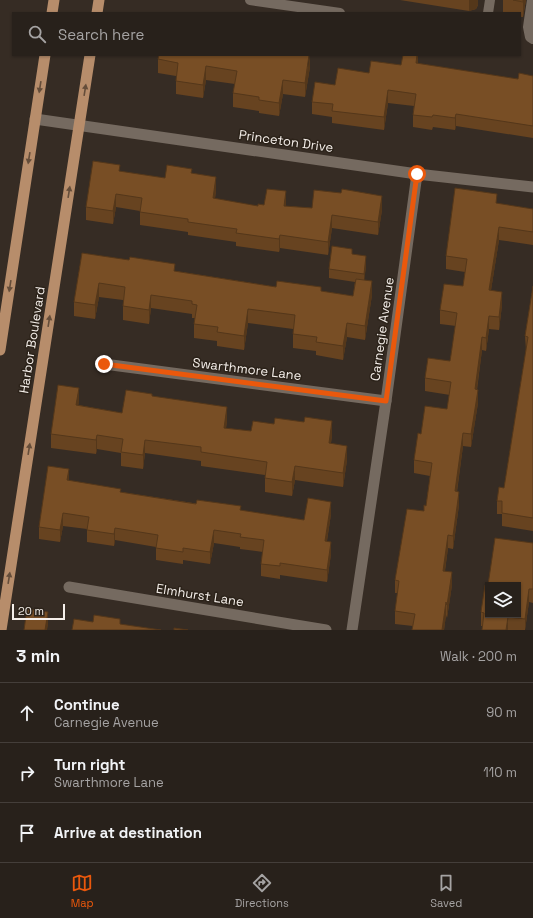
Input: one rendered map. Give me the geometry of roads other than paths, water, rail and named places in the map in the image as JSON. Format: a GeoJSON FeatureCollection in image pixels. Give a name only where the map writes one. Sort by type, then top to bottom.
{"type":"FeatureCollection","features":[{"type":"Feature","properties":{"kind":"main road"},"geometry":{"type":"LineString","coordinates":[[52,12],[54,0]]}},
{"type":"Feature","properties":{"kind":"main road"},"geometry":{"type":"LineString","coordinates":[[97,12],[99,0]]}},
{"type":"Feature","properties":{"kind":"main road"},"geometry":{"type":"LineString","coordinates":[[0,350],[45,56]]}},
{"type":"Feature","properties":{"kind":"main road","name":"Harbor Boulevard"},"geometry":{"type":"LineString","coordinates":[[1,630],[90,56]]}},
{"type":"Feature","properties":{"kind":"street","name":"Princeton Drive"},"geometry":{"type":"LineString","coordinates":[[35,119],[417,174],[533,187]]}},
{"type":"Feature","properties":{"kind":"street","name":"Carnegie Avenue"},"geometry":{"type":"LineString","coordinates":[[352,630],[386,401],[417,174]]}},
{"type":"Feature","properties":{"kind":"street","name":"Swarthmore Lane"},"geometry":{"type":"LineString","coordinates":[[104,364],[386,401]]}},
{"type":"Feature","properties":{"kind":"street","name":"Elmhurst Lane"},"geometry":{"type":"LineString","coordinates":[[69,587],[326,630]]}},
{"type":"Feature","properties":{"kind":"lane"},"geometry":{"type":"LineString","coordinates":[[250,0],[333,12]]}},
{"type":"Feature","properties":{"kind":"lane"},"geometry":{"type":"LineString","coordinates":[[488,12],[490,0]]}},
{"type":"Feature","properties":{"kind":"lane"},"geometry":{"type":"LineString","coordinates":[[532,0],[528,27],[530,37],[533,39]]}}]}
